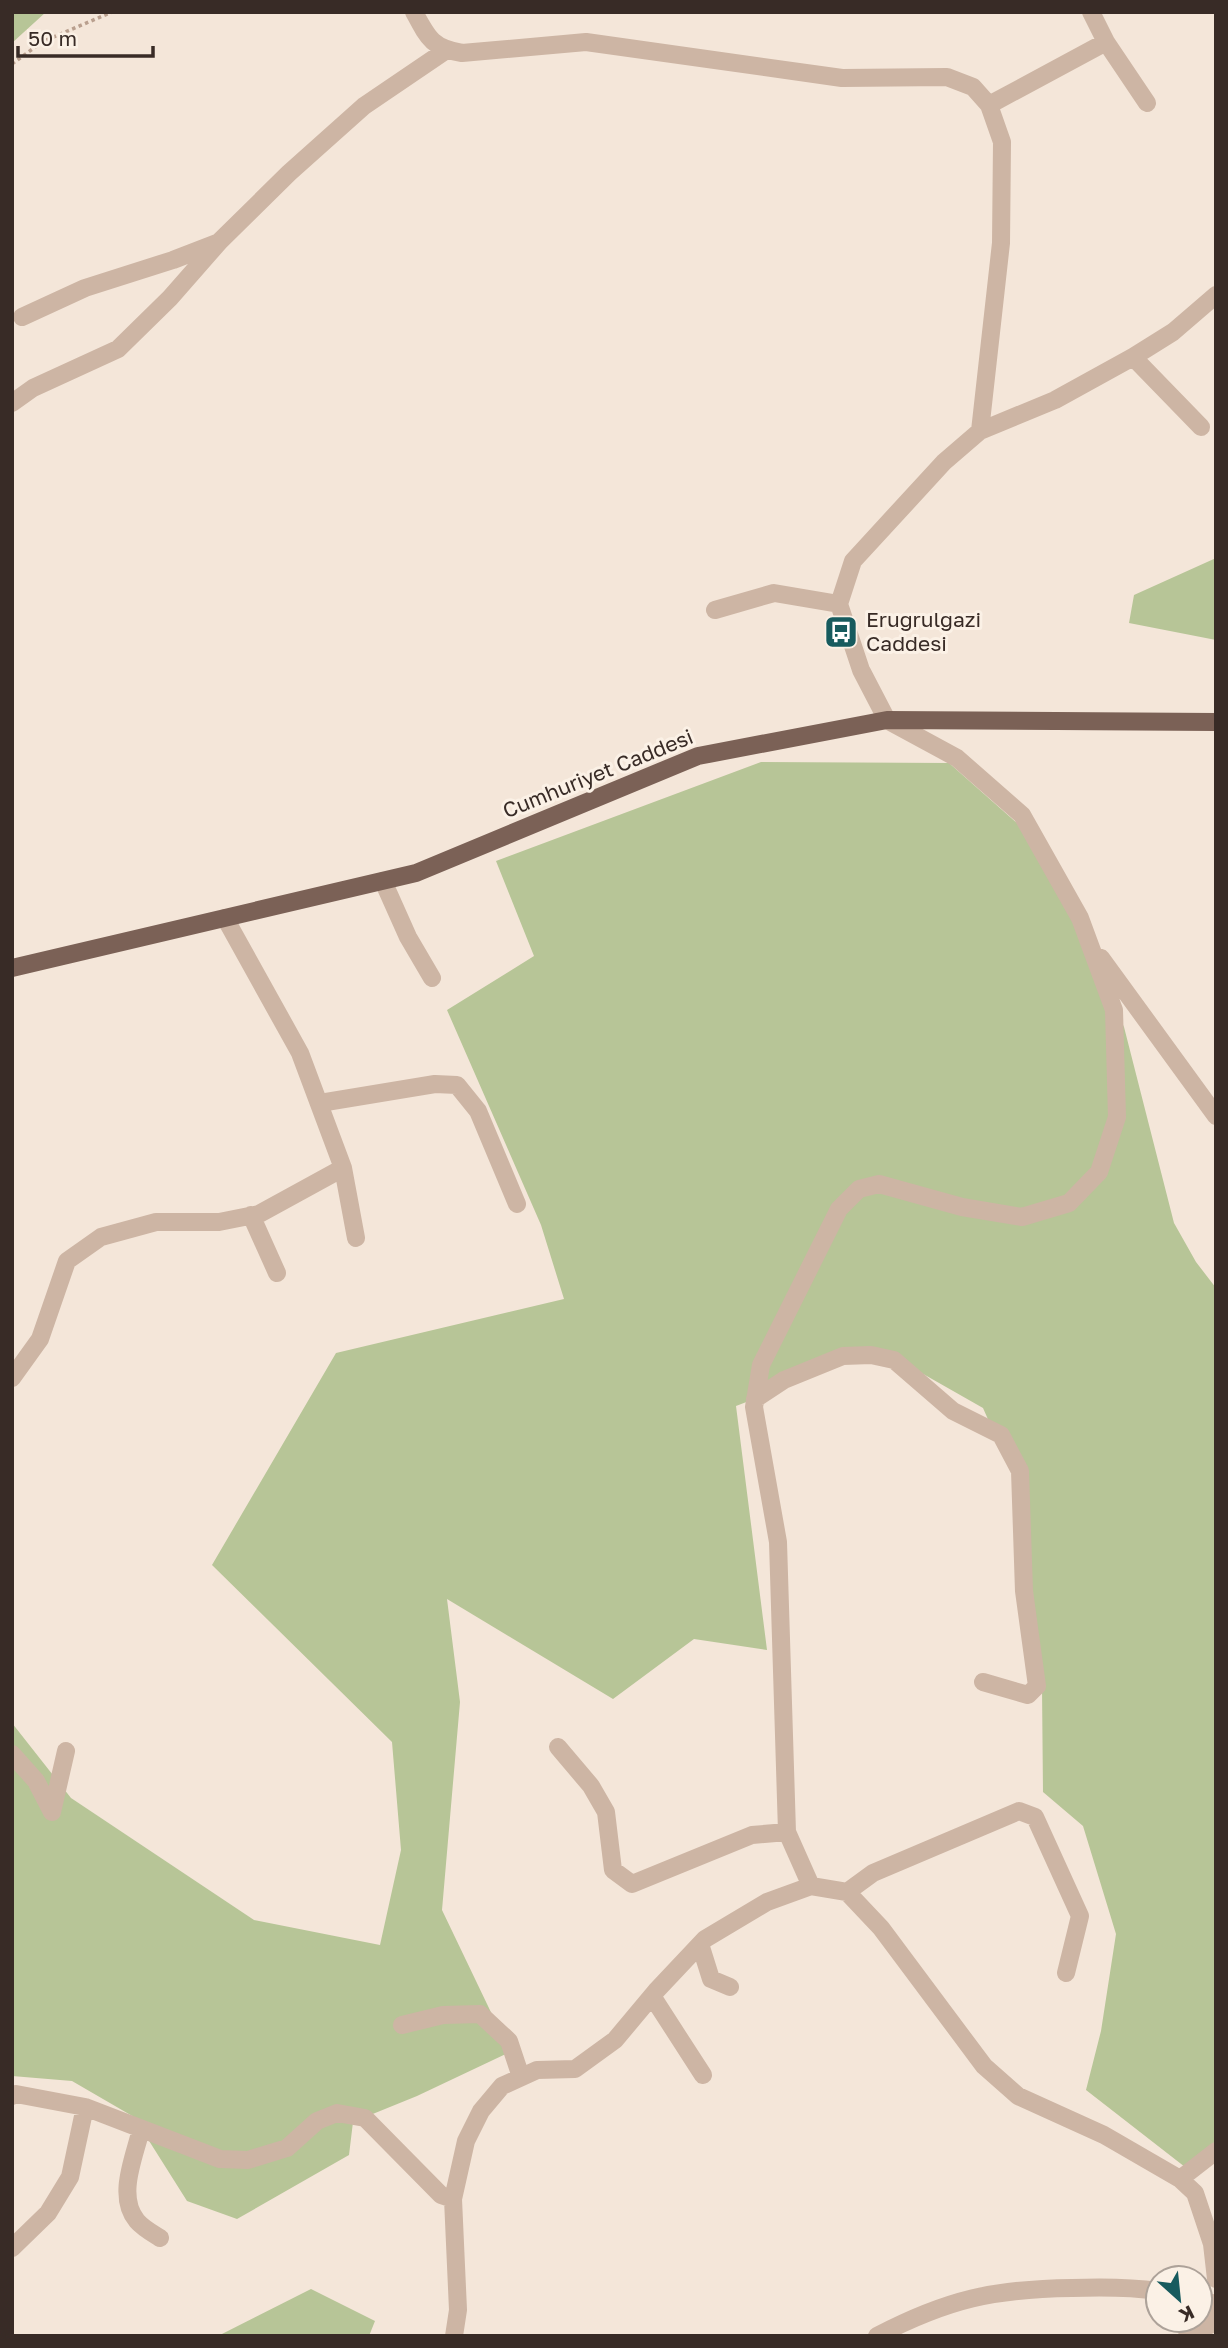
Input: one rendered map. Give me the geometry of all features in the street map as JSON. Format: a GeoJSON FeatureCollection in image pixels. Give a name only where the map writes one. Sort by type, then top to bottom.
{"type":"FeatureCollection","features":[{"type":"Feature","properties":{"kind":"main road","name":"Cumhuriyet Caddesi"},"geometry":{"type":"LineString","coordinates":[[12,968],[416,873],[698,756],[887,720],[1216,723]]}},
{"type":"Feature","properties":{"kind":"street"},"geometry":{"type":"LineString","coordinates":[[414,12],[428,40],[445,51],[462,53],[586,42],[842,78],[947,77],[973,87],[989,105],[1002,142],[1000,243],[980,431]]}},
{"type":"Feature","properties":{"kind":"street"},"geometry":{"type":"LineString","coordinates":[[1091,12],[1106,42],[1147,103]]}},
{"type":"Feature","properties":{"kind":"street"},"geometry":{"type":"LineString","coordinates":[[989,105],[1106,42]]}},
{"type":"Feature","properties":{"kind":"street"},"geometry":{"type":"LineString","coordinates":[[12,403],[33,388],[118,349],[170,298],[220,241],[289,173],[364,107],[445,51]]}},
{"type":"Feature","properties":{"kind":"street"},"geometry":{"type":"LineString","coordinates":[[22,317],[85,288],[173,260],[220,241]]}},
{"type":"Feature","properties":{"kind":"street"},"geometry":{"type":"LineString","coordinates":[[811,1886],[787,1832],[778,1542],[754,1408],[761,1365],[839,1209],[859,1189],[879,1184],[962,1207],[1022,1217],[1069,1203],[1099,1172],[1117,1117],[1114,1010],[1080,918],[1022,815],[957,758],[887,720],[861,670],[839,604],[853,561],[944,462],[980,431],[1055,400],[1133,357],[1173,332],[1216,295]]}},
{"type":"Feature","properties":{"kind":"street"},"geometry":{"type":"LineString","coordinates":[[1133,357],[1201,427]]}},
{"type":"Feature","properties":{"kind":"street"},"geometry":{"type":"LineString","coordinates":[[715,610],[774,593],[839,604]]}},
{"type":"Feature","properties":{"kind":"street"},"geometry":{"type":"LineString","coordinates":[[383,881],[408,936],[432,978]]}},
{"type":"Feature","properties":{"kind":"street"},"geometry":{"type":"LineString","coordinates":[[225,918],[300,1053],[342,1168],[356,1238]]}},
{"type":"Feature","properties":{"kind":"street"},"geometry":{"type":"LineString","coordinates":[[1088,942],[1216,1116]]}},
{"type":"Feature","properties":{"kind":"street"},"geometry":{"type":"LineString","coordinates":[[320,1103],[435,1084],[457,1085],[478,1111],[517,1204]]}},
{"type":"Feature","properties":{"kind":"street"},"geometry":{"type":"LineString","coordinates":[[12,1378],[40,1339],[67,1261],[101,1237],[156,1222],[219,1222],[259,1214],[342,1168]]}},
{"type":"Feature","properties":{"kind":"street"},"geometry":{"type":"LineString","coordinates":[[251,1215],[277,1273]]}},
{"type":"Feature","properties":{"kind":"street"},"geometry":{"type":"LineString","coordinates":[[755,1399],[784,1380],[843,1356],[871,1355],[894,1360],[953,1411],[1001,1435],[1020,1471],[1024,1591],[1037,1686],[1028,1695],[983,1682]]}},
{"type":"Feature","properties":{"kind":"street"},"geometry":{"type":"LineString","coordinates":[[558,1747],[591,1786],[606,1812],[613,1870],[632,1884],[752,1835],[787,1832]]}},
{"type":"Feature","properties":{"kind":"street"},"geometry":{"type":"LineString","coordinates":[[12,1754],[36,1781],[52,1812],[66,1751]]}},
{"type":"Feature","properties":{"kind":"street"},"geometry":{"type":"LineString","coordinates":[[847,1892],[873,1872],[1019,1811],[1035,1817],[1080,1916],[1066,1973]]}},
{"type":"Feature","properties":{"kind":"street"},"geometry":{"type":"LineString","coordinates":[[454,2336],[458,2310],[453,2199],[466,2141],[481,2111],[502,2086],[521,2077],[537,2070],[575,2069],[615,2040],[705,1939],[767,1902],[811,1886],[847,1892],[881,1928],[984,2066],[1018,2096],[1104,2135],[1180,2179],[1195,2193],[1212,2244],[1216,2279]]}},
{"type":"Feature","properties":{"kind":"street"},"geometry":{"type":"LineString","coordinates":[[700,1944],[711,1979],[730,1987]]}},
{"type":"Feature","properties":{"kind":"street"},"geometry":{"type":"LineString","coordinates":[[652,1996],[703,2075]]}},
{"type":"Feature","properties":{"kind":"street"},"geometry":{"type":"LineString","coordinates":[[402,2025],[443,2015],[480,2014],[509,2041],[521,2077]]}},
{"type":"Feature","properties":{"kind":"street"},"geometry":{"type":"LineString","coordinates":[[12,2096],[16,2094],[85,2107],[220,2159],[248,2160],[287,2148],[317,2121],[337,2113],[365,2118],[441,2195],[453,2199]]}},
{"type":"Feature","properties":{"kind":"street"},"geometry":{"type":"LineString","coordinates":[[12,2248],[48,2213],[71,2177],[85,2107]]}},
{"type":"Feature","properties":{"kind":"street"},"geometry":{"type":"LineString","coordinates":[[141,2129],[128,2184],[128,2200],[137,2221],[160,2238]]}},
{"type":"Feature","properties":{"kind":"street"},"geometry":{"type":"LineString","coordinates":[[1180,2179],[1216,2151]]}},
{"type":"Feature","properties":{"kind":"street"},"geometry":{"type":"LineString","coordinates":[[877,2336],[914,2317],[988,2294],[1023,2289],[1108,2287],[1144,2290]]}},
{"type":"Feature","properties":{"kind":"street"},"geometry":{"type":"LineString","coordinates":[[1187,2336],[1210,2325],[1216,2317]]}},
{"type":"Feature","properties":{"kind":"path"},"geometry":{"type":"LineString","coordinates":[[12,64],[42,42],[112,12]]}},
{"type":"Feature","properties":{"kind":"green space"},"geometry":{"type":"Polygon","coordinates":[[[12,12],[46,12],[12,43],[12,12]]]}},
{"type":"Feature","properties":{"kind":"green space"},"geometry":{"type":"Polygon","coordinates":[[[1216,558],[1216,640],[1129,623],[1134,595],[1216,558]]]}},
{"type":"Feature","properties":{"kind":"green space"},"geometry":{"type":"Polygon","coordinates":[[[761,762],[949,763],[1035,839],[1124,1027],[1174,1223],[1196,1262],[1216,1288],[1216,2153],[1185,2167],[1086,2090],[1101,2031],[1116,1934],[1083,1826],[1043,1792],[1042,1688],[1014,1478],[983,1408],[881,1350],[736,1406],[767,1650],[694,1639],[613,1699],[447,1599],[460,1702],[442,1910],[510,2052],[417,2096],[353,2122],[349,2155],[237,2219],[187,2201],[134,2117],[72,2081],[12,2076],[12,1723],[71,1798],[254,1920],[380,1945],[401,1850],[392,1742],[212,1565],[336,1353],[564,1299],[541,1225],[447,1010],[534,956],[496,861],[761,762]]]}},
{"type":"Feature","properties":{"kind":"green space"},"geometry":{"type":"Polygon","coordinates":[[[311,2289],[375,2321],[369,2336],[218,2336],[311,2289]]]}},
{"type":"Feature","properties":{"kind":"place","name":"Eruğrulgazi Caddesi"},"geometry":{"type":"Point","coordinates":[841,632]}}]}
